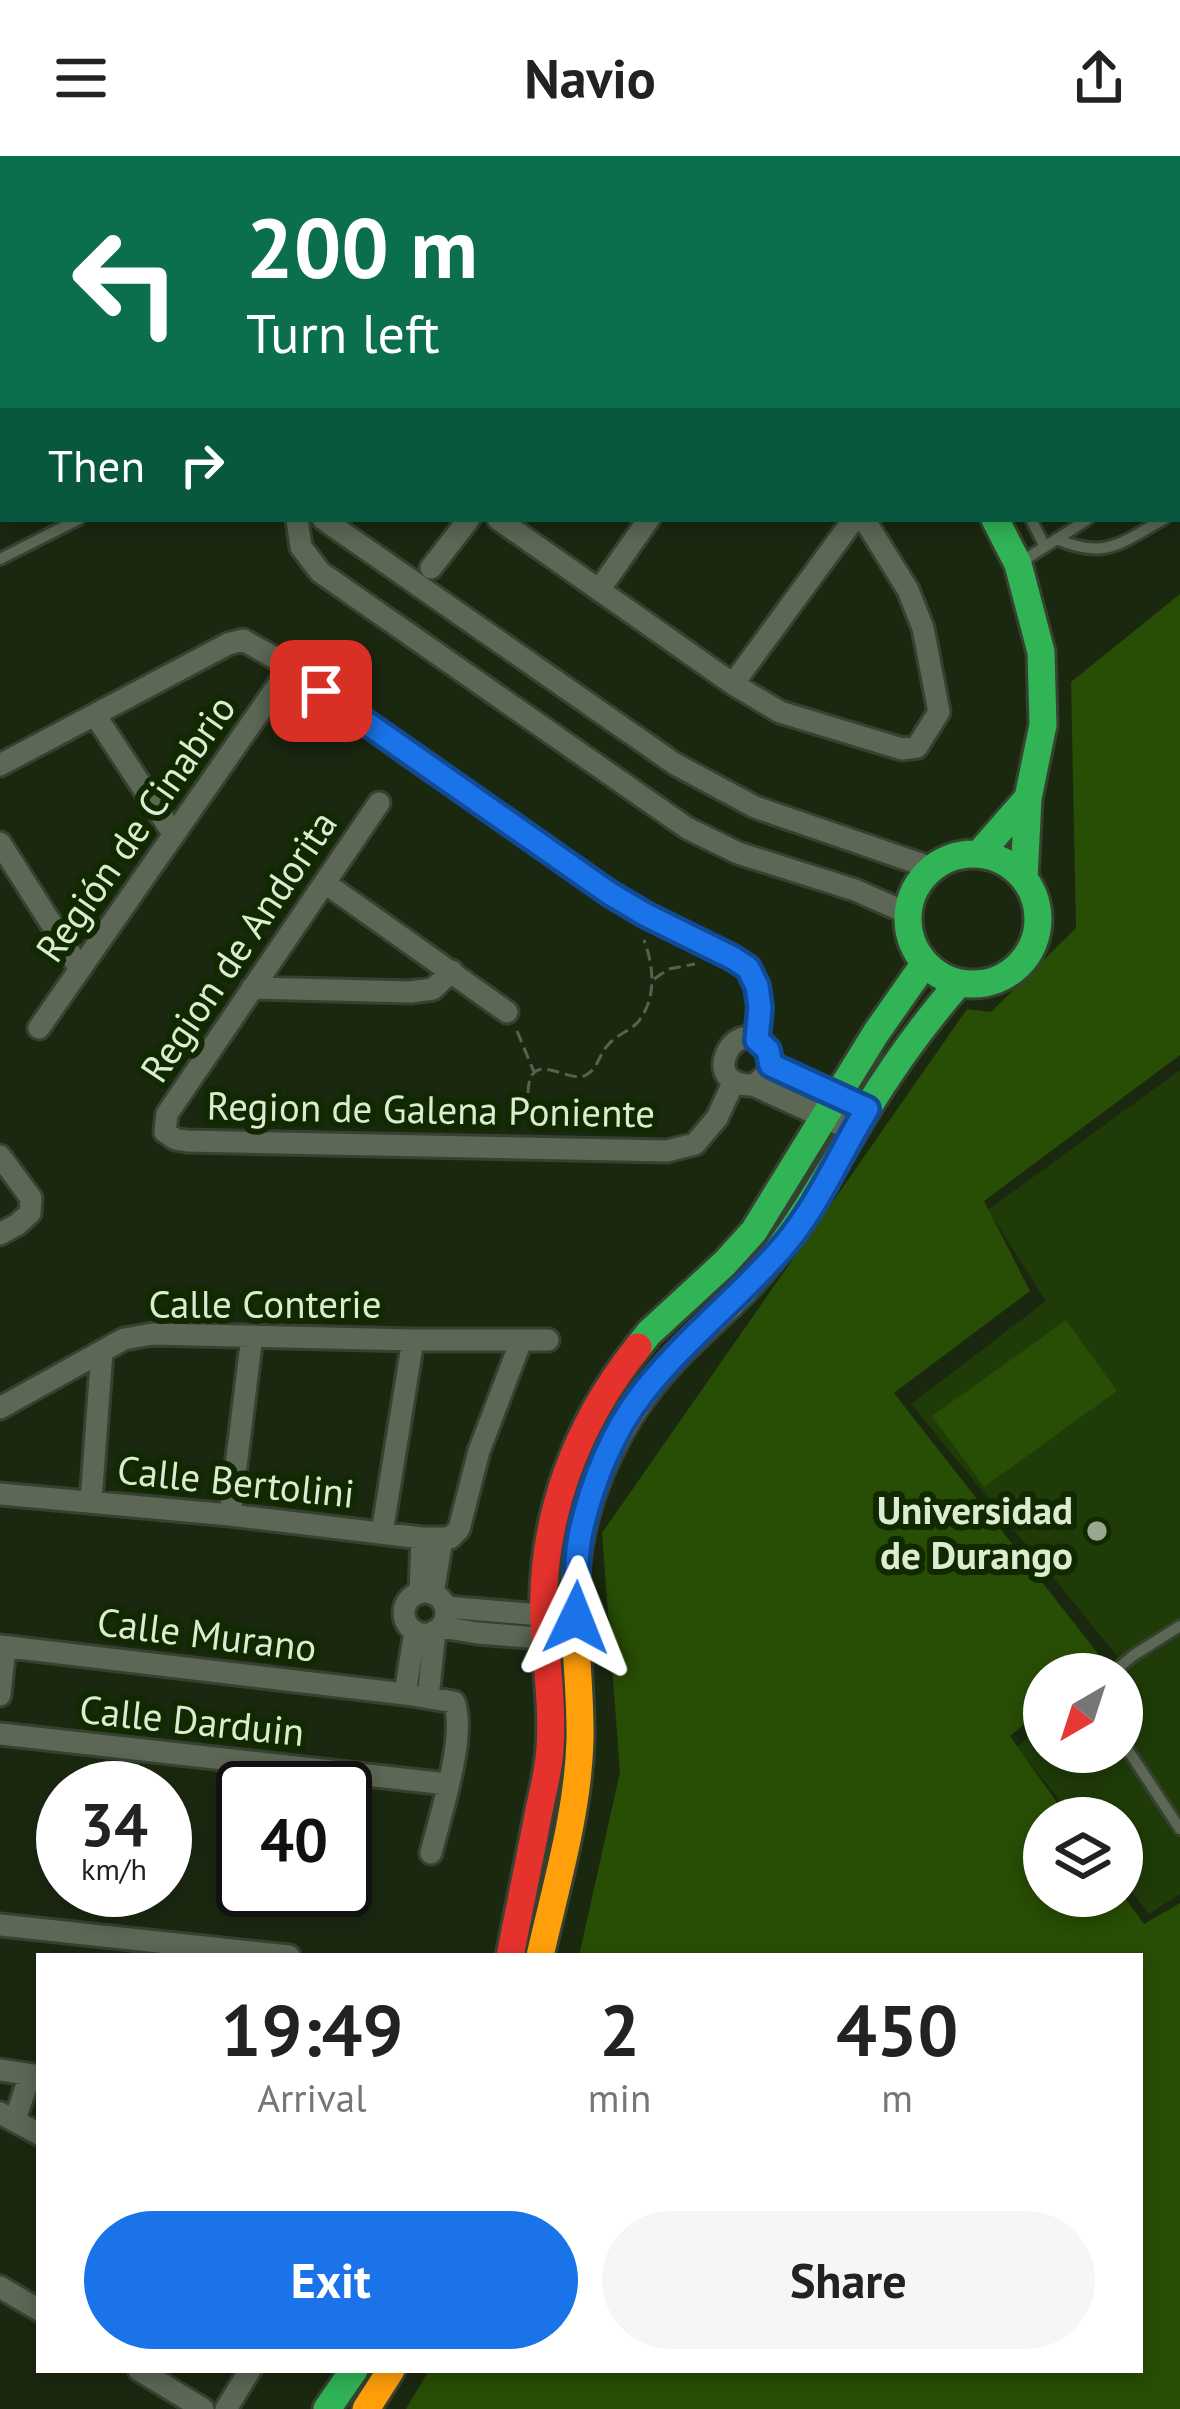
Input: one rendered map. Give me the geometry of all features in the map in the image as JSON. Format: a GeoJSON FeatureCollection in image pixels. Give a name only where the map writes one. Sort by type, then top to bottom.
{"type":"FeatureCollection","features":[{"type":"Feature","properties":{"kind":"street"},"geometry":{"type":"LineString","coordinates":[[297,522],[301,547],[320,572],[687,828],[738,853],[856,890],[907,913]]}},
{"type":"Feature","properties":{"kind":"street"},"geometry":{"type":"LineString","coordinates":[[327,522],[675,764],[754,807],[932,868]]}},
{"type":"Feature","properties":{"kind":"street"},"geometry":{"type":"LineString","coordinates":[[431,568],[467,522]]}},
{"type":"Feature","properties":{"kind":"street"},"geometry":{"type":"LineString","coordinates":[[502,522],[780,712],[902,749],[917,747],[939,712],[922,628],[908,590],[866,522]]}},
{"type":"Feature","properties":{"kind":"street"},"geometry":{"type":"LineString","coordinates":[[599,590],[647,522]]}},
{"type":"Feature","properties":{"kind":"street"},"geometry":{"type":"LineString","coordinates":[[733,684],[852,522]]}},
{"type":"Feature","properties":{"kind":"street"},"geometry":{"type":"LineString","coordinates":[[996,522],[1018,564],[1041,652],[1043,725],[1028,798],[1024,878]]}},
{"type":"Feature","properties":{"kind":"street"},"geometry":{"type":"LineString","coordinates":[[0,765],[243,640],[290,668],[609,893],[748,968],[760,1007],[757,1040]]}},
{"type":"Feature","properties":{"kind":"street","name":"Región de Cinabrio"},"geometry":{"type":"LineString","coordinates":[[39,1028],[290,668]]}},
{"type":"Feature","properties":{"kind":"street"},"geometry":{"type":"LineString","coordinates":[[95,715],[174,835]]}},
{"type":"Feature","properties":{"kind":"street"},"geometry":{"type":"LineString","coordinates":[[979,854],[1028,798]]}},
{"type":"Feature","properties":{"kind":"street","name":"Region de Andorita"},"geometry":{"type":"LineString","coordinates":[[165,1132],[167,1114],[379,803]]}},
{"type":"Feature","properties":{"kind":"street"},"geometry":{"type":"LineString","coordinates":[[0,843],[80,969]]}},
{"type":"Feature","properties":{"kind":"street"},"geometry":{"type":"LineString","coordinates":[[961,854],[979,854],[995,857],[1024,878],[1037,906],[1036,937],[1030,952],[1008,974],[979,984],[959,982],[925,963],[912,944],[907,913],[913,891],[932,868],[961,854]]}},
{"type":"Feature","properties":{"kind":"street"},"geometry":{"type":"LineString","coordinates":[[326,883],[507,1012]]}},
{"type":"Feature","properties":{"kind":"street"},"geometry":{"type":"LineString","coordinates":[[511,1953],[550,1753],[545,1627],[556,1507],[571,1458],[590,1416],[649,1333],[754,1231],[925,963]]}},
{"type":"Feature","properties":{"kind":"street"},"geometry":{"type":"LineString","coordinates":[[252,988],[410,992],[434,988],[452,971]]}},
{"type":"Feature","properties":{"kind":"street"},"geometry":{"type":"LineString","coordinates":[[542,1953],[580,1748],[577,1572],[581,1529],[595,1484],[640,1396],[785,1245],[906,1047],[959,982]]}},
{"type":"Feature","properties":{"kind":"street"},"geometry":{"type":"LineString","coordinates":[[744,1083],[765,1078],[771,1065],[768,1050],[749,1038],[735,1042],[725,1054],[725,1069],[744,1083],[831,1105]]}},
{"type":"Feature","properties":{"kind":"street"},"geometry":{"type":"LineString","coordinates":[[771,1065],[861,1120]]}},
{"type":"Feature","properties":{"kind":"street","name":"Region de Galena Poniente"},"geometry":{"type":"LineString","coordinates":[[165,1132],[187,1141],[667,1151],[695,1144],[744,1083]]}},
{"type":"Feature","properties":{"kind":"street"},"geometry":{"type":"LineString","coordinates":[[0,1156],[32,1198],[30,1213],[0,1234]]}},
{"type":"Feature","properties":{"kind":"street","name":"Calle Conterie"},"geometry":{"type":"LineString","coordinates":[[0,1408],[124,1340],[153,1334],[548,1340]]}},
{"type":"Feature","properties":{"kind":"street"},"geometry":{"type":"LineString","coordinates":[[230,1515],[252,1336]]}},
{"type":"Feature","properties":{"kind":"street"},"geometry":{"type":"LineString","coordinates":[[382,1533],[413,1340]]}},
{"type":"Feature","properties":{"kind":"street"},"geometry":{"type":"LineString","coordinates":[[416,1695],[441,1535],[521,1341]]}},
{"type":"Feature","properties":{"kind":"street"},"geometry":{"type":"LineString","coordinates":[[92,1501],[102,1351]]}},
{"type":"Feature","properties":{"kind":"street","name":"Calle Bertolini"},"geometry":{"type":"LineString","coordinates":[[0,1493],[382,1533],[441,1535]]}},
{"type":"Feature","properties":{"kind":"street"},"geometry":{"type":"LineString","coordinates":[[432,1614],[577,1629]]}},
{"type":"Feature","properties":{"kind":"street"},"geometry":{"type":"LineString","coordinates":[[0,1695],[3,1647]]}},
{"type":"Feature","properties":{"kind":"street","name":"Calle Murano"},"geometry":{"type":"LineString","coordinates":[[3,1647],[454,1702],[456,1747],[447,1784]]}},
{"type":"Feature","properties":{"kind":"street","name":"Calle Darduin"},"geometry":{"type":"LineString","coordinates":[[0,1734],[447,1784]]}},
{"type":"Feature","properties":{"kind":"street"},"geometry":{"type":"LineString","coordinates":[[431,1853],[447,1784]]}},
{"type":"Feature","properties":{"kind":"street"},"geometry":{"type":"LineString","coordinates":[[0,1925],[261,1953]]}},
{"type":"Feature","properties":{"kind":"street"},"geometry":{"type":"LineString","coordinates":[[0,2070],[34,2075],[7,2116],[36,2132]]}},
{"type":"Feature","properties":{"kind":"street"},"geometry":{"type":"LineString","coordinates":[[0,2287],[36,2308]]}},
{"type":"Feature","properties":{"kind":"street"},"geometry":{"type":"LineString","coordinates":[[144,2373],[203,2409]]}},
{"type":"Feature","properties":{"kind":"street"},"geometry":{"type":"LineString","coordinates":[[226,2409],[248,2373]]}},
{"type":"Feature","properties":{"kind":"street"},"geometry":{"type":"LineString","coordinates":[[327,2409],[352,2373]]}},
{"type":"Feature","properties":{"kind":"street"},"geometry":{"type":"LineString","coordinates":[[366,2409],[390,2373]]}},
{"type":"Feature","properties":{"kind":"lane"},"geometry":{"type":"LineString","coordinates":[[0,559],[73,522]]}},
{"type":"Feature","properties":{"kind":"lane"},"geometry":{"type":"LineString","coordinates":[[1034,522],[1051,543],[1109,549],[1158,522]]}},
{"type":"Feature","properties":{"kind":"lane"},"geometry":{"type":"LineString","coordinates":[[1018,564],[1083,522]]}},
{"type":"Feature","properties":{"kind":"lane"},"geometry":{"type":"LineString","coordinates":[[1137,1653],[1180,1626]]}},
{"type":"Feature","properties":{"kind":"lane"},"geometry":{"type":"LineString","coordinates":[[1143,1773],[1180,1829]]}},
{"type":"Feature","properties":{"kind":"path"},"geometry":{"type":"LineString","coordinates":[[528,1093],[534,1074],[551,1068],[576,1078],[586,1076],[608,1045],[636,1024],[647,1007],[653,980],[643,937],[646,915]]}},
{"type":"Feature","properties":{"kind":"path"},"geometry":{"type":"LineString","coordinates":[[653,980],[669,969],[705,965]]}},
{"type":"Feature","properties":{"kind":"path"},"geometry":{"type":"LineString","coordinates":[[507,1012],[534,1074]]}},
{"type":"Feature","properties":{"kind":"shaded area"},"geometry":{"type":"Polygon","coordinates":[[[1180,594],[1180,1055],[984,1201],[1030,1291],[894,1393],[1098,1653],[1023,1653],[1023,1725],[1010,1736],[1023,1754],[1023,1773],[1036,1773],[1053,1797],[1023,1797],[1023,1917],[1139,1917],[1144,1924],[1180,1903],[1180,2409],[406,2409],[427,2373],[1143,2373],[1143,1953],[580,1953],[620,1772],[602,1533],[967,1009],[991,1012],[1076,928],[1071,682],[1180,594]]]}},
{"type":"Feature","properties":{"kind":"shaded area","name":"Universidad de Durango"},"geometry":{"type":"Polygon","coordinates":[[[1180,1070],[1180,1894],[1149,1914],[1143,1906],[1143,1797],[1057,1797],[1038,1773],[1143,1773],[1143,1653],[1115,1653],[911,1404],[1046,1301],[988,1210],[1180,1070]]]}},
{"type":"Feature","properties":{"kind":"shaded area"},"geometry":{"type":"Polygon","coordinates":[[[1066,1320],[1117,1391],[984,1487],[932,1416],[1066,1320]]]}},
{"type":"Feature","properties":{"kind":"traffic: fast"},"geometry":{"type":"LineString","coordinates":[[997,522],[1018,564],[1041,652],[1043,725],[1028,798],[1024,878]]}},
{"type":"Feature","properties":{"kind":"traffic: fast"},"geometry":{"type":"LineString","coordinates":[[979,854],[1028,798]]}},
{"type":"Feature","properties":{"kind":"traffic: fast"},"geometry":{"type":"LineString","coordinates":[[973,854],[998,859],[1019,873],[1033,894],[1038,919],[1033,944],[1019,965],[998,979],[973,984],[948,979],[927,965],[913,944],[908,919],[913,894],[927,873],[948,859],[973,854]]}},
{"type":"Feature","properties":{"kind":"traffic: fast"},"geometry":{"type":"LineString","coordinates":[[638,1347],[754,1231],[876,1033],[925,963]]}},
{"type":"Feature","properties":{"kind":"traffic: fast"},"geometry":{"type":"LineString","coordinates":[[730,1304],[788,1237],[887,1078],[959,983]]}},
{"type":"Feature","properties":{"kind":"traffic: fast"},"geometry":{"type":"LineString","coordinates":[[327,2409],[352,2373]]}},
{"type":"Feature","properties":{"kind":"traffic: slow"},"geometry":{"type":"LineString","coordinates":[[541,1953],[575,1795],[580,1719],[575,1575],[592,1491],[616,1438],[647,1390],[730,1304]]}},
{"type":"Feature","properties":{"kind":"traffic: slow"},"geometry":{"type":"LineString","coordinates":[[366,2409],[389,2373]]}},
{"type":"Feature","properties":{"kind":"traffic: jam"},"geometry":{"type":"LineString","coordinates":[[511,1953],[549,1757],[544,1620],[548,1546],[580,1441],[638,1347]]}},
{"type":"Feature","properties":{"kind":"place","name":"Universidad de Durango"},"geometry":{"type":"Point","coordinates":[1097,1531]}},
{"type":"Feature","properties":{"kind":"route"},"geometry":{"type":"LineString","coordinates":[[321,691],[609,893],[748,968],[760,1007],[757,1040],[768,1050],[771,1065],[867,1109],[785,1245],[676,1355],[626,1420],[595,1484],[581,1529],[576,1618]]}}]}
